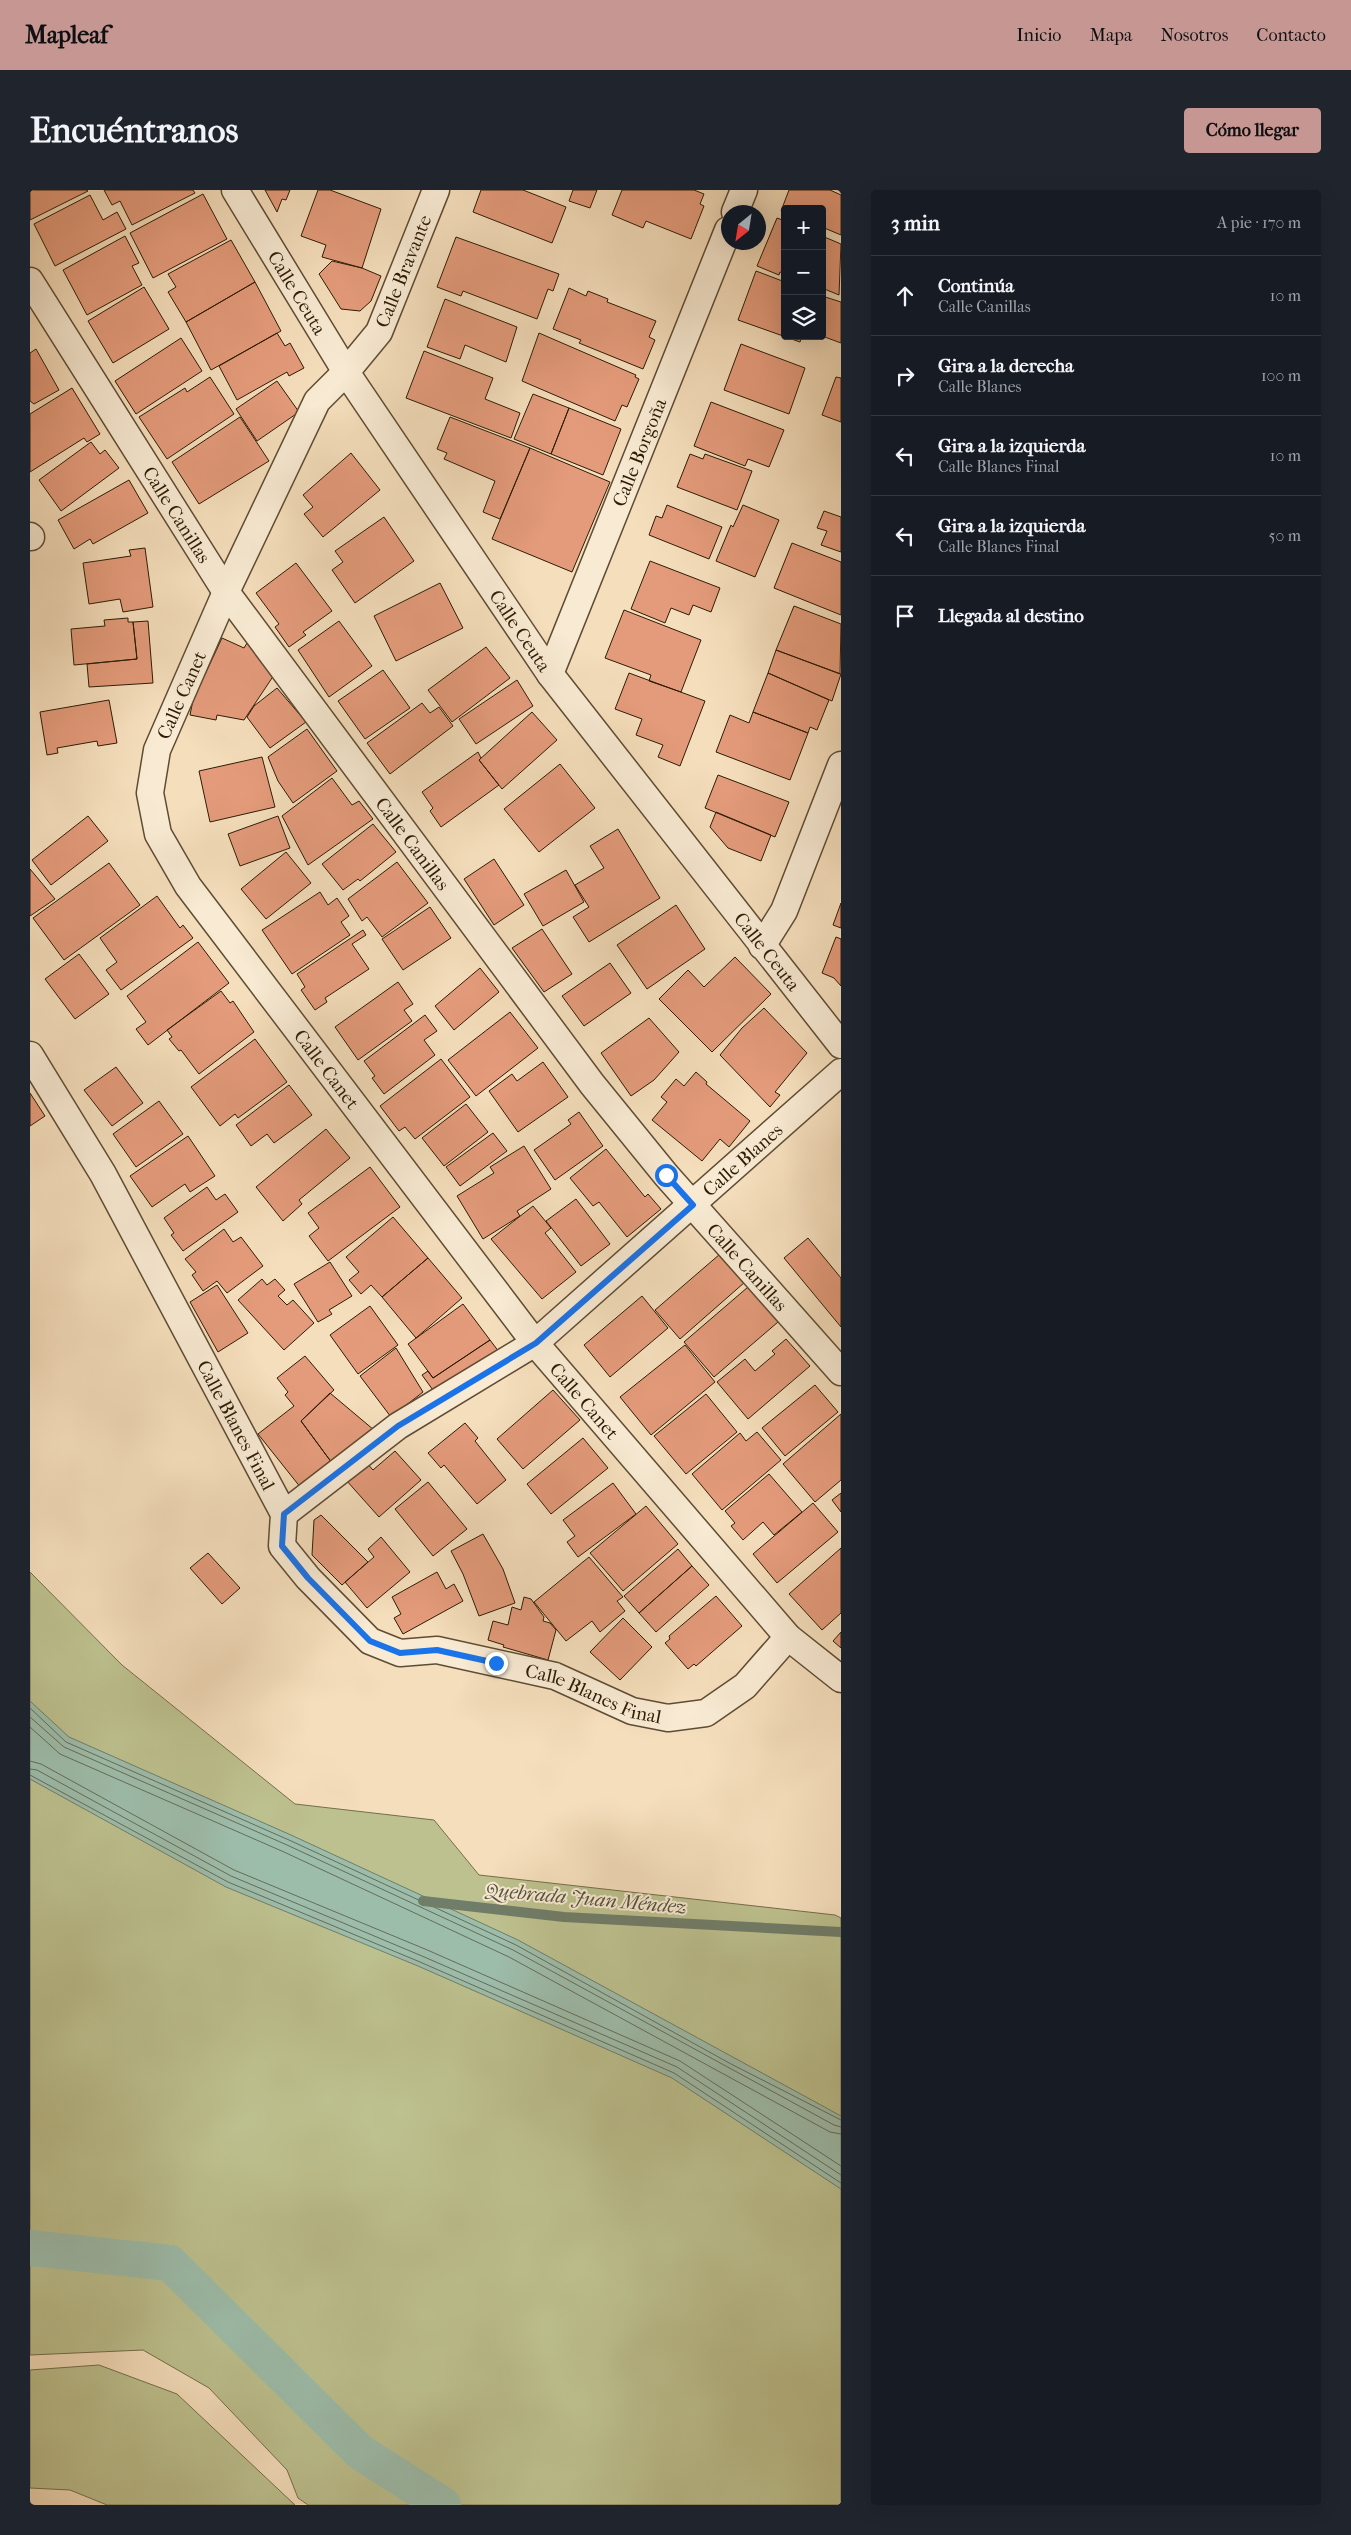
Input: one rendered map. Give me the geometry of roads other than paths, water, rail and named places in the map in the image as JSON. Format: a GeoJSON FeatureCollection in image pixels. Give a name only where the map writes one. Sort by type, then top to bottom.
{"type":"FeatureCollection","features":[{"type":"Feature","properties":{"kind":"street","name":"Calle Ceuta"},"geometry":{"type":"LineString","coordinates":[[235,190],[346,372],[550,674],[841,1045]]}},
{"type":"Feature","properties":{"kind":"street","name":"Calle Bravante"},"geometry":{"type":"LineString","coordinates":[[346,372],[379,332],[436,190]]}},
{"type":"Feature","properties":{"kind":"street"},"geometry":{"type":"LineString","coordinates":[[738,205],[744,190]]}},
{"type":"Feature","properties":{"kind":"street","name":"Calle Borgoña"},"geometry":{"type":"LineString","coordinates":[[550,674],[721,247]]}},
{"type":"Feature","properties":{"kind":"street","name":"Calle Canillas"},"geometry":{"type":"LineString","coordinates":[[30,281],[226,592],[592,1084],[693,1205],[841,1372]]}},
{"type":"Feature","properties":{"kind":"street","name":"Calle Canet"},"geometry":{"type":"LineString","coordinates":[[346,372],[317,401],[226,592],[157,750],[150,793],[158,834],[188,886],[536,1343],[788,1637],[841,1679]]}},
{"type":"Feature","properties":{"kind":"street"},"geometry":{"type":"LineString","coordinates":[[762,946],[784,912],[841,765]]}},
{"type":"Feature","properties":{"kind":"street","name":"Calle Blanes Final"},"geometry":{"type":"LineString","coordinates":[[30,1055],[103,1174],[284,1514],[282,1546],[308,1578],[370,1641],[400,1653],[437,1650],[555,1676],[632,1711],[668,1718],[706,1713],[745,1686],[788,1637]]}},
{"type":"Feature","properties":{"kind":"street","name":"Calle Blanes"},"geometry":{"type":"LineString","coordinates":[[284,1514],[398,1426],[536,1343],[841,1072]]}},
{"type":"Feature","properties":{"kind":"water"},"geometry":{"type":"Polygon","coordinates":[[[30,1701],[69,1737],[291,1835],[518,1940],[841,2116],[841,2189],[672,2078],[418,1966],[226,1887],[30,1779],[30,1701]]]}},
{"type":"Feature","properties":{"kind":"waterway","name":"Quebrada Juan Méndez"},"geometry":{"type":"LineString","coordinates":[[423,1901],[564,1917],[841,1932]]}},
{"type":"Feature","properties":{"kind":"waterway"},"geometry":{"type":"LineString","coordinates":[[30,2248],[170,2263],[360,2452],[443,2505]]}}]}
